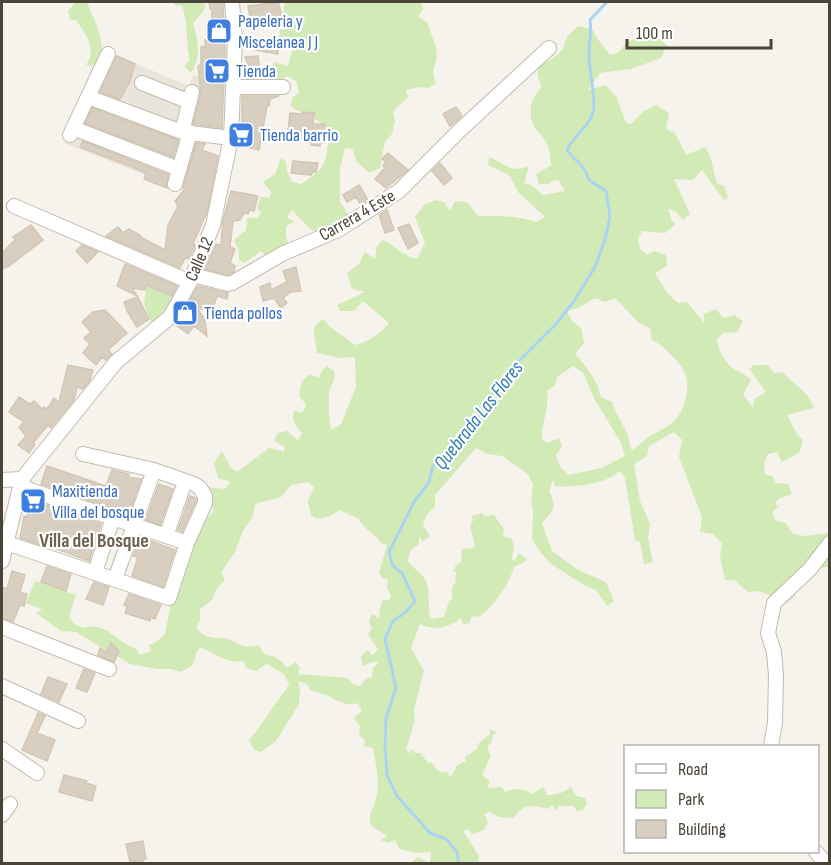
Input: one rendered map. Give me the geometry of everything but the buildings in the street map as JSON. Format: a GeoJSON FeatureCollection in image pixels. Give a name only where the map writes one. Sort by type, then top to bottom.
{"type":"FeatureCollection","features":[{"type":"Feature","properties":{"kind":"street","name":"Calle 12"},"geometry":{"type":"LineString","coordinates":[[2,561],[21,481],[116,362],[170,317],[191,278],[213,225],[231,138],[235,39],[232,2]]}},
{"type":"Feature","properties":{"kind":"street","name":"Carrera 4 Este"},"geometry":{"type":"LineString","coordinates":[[14,206],[191,278],[232,283],[282,254],[338,230],[399,191],[460,130],[549,48]]}},
{"type":"Feature","properties":{"kind":"street"},"geometry":{"type":"LineString","coordinates":[[108,54],[71,131],[179,169]]}},
{"type":"Feature","properties":{"kind":"street"},"geometry":{"type":"LineString","coordinates":[[142,83],[191,97],[175,184]]}},
{"type":"Feature","properties":{"kind":"street"},"geometry":{"type":"LineString","coordinates":[[234,87],[283,87]]}},
{"type":"Feature","properties":{"kind":"street"},"geometry":{"type":"LineString","coordinates":[[88,97],[186,132],[231,138]]}},
{"type":"Feature","properties":{"kind":"street"},"geometry":{"type":"LineString","coordinates":[[7,543],[169,598],[205,503],[205,496],[194,484],[154,470],[83,454]]}},
{"type":"Feature","properties":{"kind":"street"},"geometry":{"type":"LineString","coordinates":[[115,579],[154,470]]}},
{"type":"Feature","properties":{"kind":"street"},"geometry":{"type":"LineString","coordinates":[[2,480],[21,481],[30,490],[188,543]]}},
{"type":"Feature","properties":{"kind":"street"},"geometry":{"type":"LineString","coordinates":[[166,536],[182,489]]}},
{"type":"Feature","properties":{"kind":"street"},"geometry":{"type":"LineString","coordinates":[[95,572],[113,518]]}},
{"type":"Feature","properties":{"kind":"street"},"geometry":{"type":"LineString","coordinates":[[771,745],[775,723],[776,675],[774,652],[768,633],[774,603],[810,568],[830,543]]}},
{"type":"Feature","properties":{"kind":"street"},"geometry":{"type":"LineString","coordinates":[[2,627],[109,669]]}},
{"type":"Feature","properties":{"kind":"street"},"geometry":{"type":"LineString","coordinates":[[2,686],[78,721]]}},
{"type":"Feature","properties":{"kind":"street"},"geometry":{"type":"LineString","coordinates":[[2,749],[37,773]]}},
{"type":"Feature","properties":{"kind":"shaded area"},"geometry":{"type":"Polygon","coordinates":[[[106,51],[189,86],[193,75],[206,77],[213,118],[211,132],[207,132],[186,191],[64,143],[106,51]]]}},
{"type":"Feature","properties":{"kind":"green space"},"geometry":{"type":"Polygon","coordinates":[[[76,2],[87,2],[100,35],[101,51],[92,66],[86,65],[91,53],[89,41],[76,20],[70,20],[68,11],[76,2]]]}},
{"type":"Feature","properties":{"kind":"green space"},"geometry":{"type":"Polygon","coordinates":[[[174,2],[205,2],[203,11],[193,23],[198,55],[191,73],[184,66],[190,60],[184,13],[182,6],[175,5],[174,2]]]}},
{"type":"Feature","properties":{"kind":"green space"},"geometry":{"type":"Polygon","coordinates":[[[286,2],[421,2],[423,9],[418,16],[428,23],[437,51],[433,71],[436,83],[429,88],[406,90],[408,97],[393,111],[395,121],[392,134],[385,141],[380,168],[369,173],[356,161],[353,149],[345,148],[340,169],[340,202],[349,215],[317,233],[292,210],[287,217],[294,222],[286,226],[286,237],[291,249],[269,259],[261,251],[244,263],[239,260],[239,251],[234,240],[246,230],[247,218],[257,218],[261,213],[257,208],[261,197],[270,198],[271,192],[263,182],[275,174],[281,158],[286,162],[292,182],[301,184],[318,172],[324,162],[331,132],[309,115],[291,106],[292,98],[299,93],[296,81],[287,76],[272,82],[273,62],[288,66],[293,48],[286,48],[279,38],[280,30],[287,29],[283,10],[286,2]]]}},
{"type":"Feature","properties":{"kind":"green space"},"geometry":{"type":"Polygon","coordinates":[[[578,26],[593,30],[610,55],[619,52],[627,42],[652,33],[667,45],[661,58],[631,69],[600,73],[588,90],[605,85],[616,96],[626,123],[631,124],[643,112],[656,105],[669,113],[666,129],[675,133],[686,155],[705,147],[717,183],[724,186],[728,197],[724,200],[702,170],[693,180],[674,179],[690,214],[683,220],[675,211],[668,209],[672,221],[676,224],[665,233],[642,231],[638,239],[640,249],[647,255],[654,251],[666,255],[667,266],[655,273],[667,293],[678,303],[687,302],[704,323],[704,314],[716,309],[723,318],[734,315],[743,321],[737,332],[723,333],[717,342],[721,353],[732,368],[751,380],[743,394],[753,408],[754,399],[766,392],[749,369],[754,365],[768,365],[774,373],[783,372],[811,402],[814,408],[787,415],[803,440],[799,453],[782,462],[777,452],[768,454],[764,463],[765,475],[772,476],[776,483],[788,484],[792,494],[780,498],[775,503],[778,507],[772,512],[776,521],[786,523],[793,534],[804,536],[829,533],[829,567],[816,568],[795,586],[795,596],[787,603],[760,591],[748,592],[734,580],[725,580],[720,557],[722,543],[713,534],[700,532],[702,517],[679,457],[682,440],[674,432],[649,446],[647,456],[634,464],[640,501],[650,524],[648,538],[653,562],[644,564],[640,542],[635,540],[625,478],[620,471],[599,482],[582,485],[556,487],[553,480],[549,491],[553,508],[542,523],[552,551],[578,570],[606,582],[614,601],[607,606],[596,590],[551,564],[532,539],[533,484],[528,474],[502,456],[487,454],[476,448],[435,495],[435,507],[427,514],[423,525],[430,536],[423,541],[419,537],[419,544],[410,551],[408,561],[427,584],[431,619],[444,617],[449,601],[452,599],[452,586],[456,583],[457,572],[453,572],[456,565],[461,562],[462,549],[473,548],[475,545],[470,526],[473,521],[472,516],[482,513],[484,516],[494,515],[504,529],[503,536],[512,539],[514,562],[519,553],[528,560],[514,567],[496,601],[479,617],[472,616],[469,623],[463,625],[461,618],[441,627],[420,624],[411,648],[424,671],[414,709],[415,720],[406,749],[409,753],[413,749],[415,753],[421,753],[427,762],[432,763],[439,771],[448,772],[449,777],[457,765],[466,761],[465,757],[477,749],[479,743],[490,734],[489,729],[497,732],[487,746],[491,756],[482,775],[490,781],[487,788],[501,787],[505,792],[519,789],[533,794],[543,787],[547,795],[554,795],[571,787],[576,796],[585,798],[587,803],[583,810],[577,811],[573,806],[559,806],[555,811],[553,805],[547,809],[528,806],[517,813],[514,818],[499,817],[490,812],[484,814],[488,822],[484,830],[473,834],[467,829],[463,831],[479,856],[478,863],[430,863],[431,852],[416,853],[399,849],[395,840],[388,843],[380,840],[387,836],[373,827],[370,822],[378,780],[373,748],[363,746],[366,741],[359,735],[360,726],[354,718],[362,711],[358,703],[346,704],[311,691],[307,684],[298,681],[299,704],[276,741],[261,752],[254,750],[249,740],[288,687],[289,684],[284,674],[267,664],[256,671],[246,668],[244,661],[227,660],[201,647],[197,651],[193,665],[181,672],[130,664],[76,632],[61,631],[36,613],[42,609],[26,603],[35,581],[76,595],[69,616],[74,624],[83,628],[98,627],[105,630],[135,648],[140,655],[151,651],[149,645],[158,641],[165,634],[172,598],[185,558],[194,549],[195,538],[206,518],[214,512],[207,487],[225,489],[231,482],[218,478],[214,463],[222,451],[231,468],[237,472],[269,448],[284,452],[285,447],[274,441],[278,433],[287,431],[298,440],[302,433],[293,417],[294,410],[302,413],[306,405],[299,395],[302,382],[309,374],[319,378],[322,370],[327,366],[334,371],[329,394],[329,418],[332,430],[341,424],[356,387],[355,357],[340,358],[317,353],[314,329],[324,319],[329,326],[355,345],[374,337],[389,323],[363,301],[354,311],[340,311],[337,305],[365,292],[352,289],[347,273],[359,264],[365,252],[375,259],[377,246],[383,240],[407,256],[417,259],[425,243],[415,217],[424,205],[436,200],[444,202],[450,211],[455,201],[467,202],[478,216],[507,216],[536,222],[545,217],[518,192],[509,175],[488,165],[489,157],[508,167],[517,169],[529,166],[524,183],[531,185],[543,195],[565,191],[559,181],[539,184],[536,174],[552,165],[548,146],[534,126],[531,115],[533,100],[542,87],[539,68],[562,50],[567,37],[578,26]],[[595,298],[578,308],[567,311],[572,321],[581,328],[584,343],[575,354],[591,374],[601,397],[612,402],[633,450],[647,438],[670,425],[680,414],[685,401],[686,376],[672,356],[652,340],[650,328],[639,323],[615,298],[605,302],[595,298]],[[573,366],[557,377],[555,385],[547,391],[542,440],[547,443],[559,438],[562,446],[556,455],[560,467],[569,475],[601,468],[625,456],[621,443],[594,398],[583,373],[573,366]],[[308,482],[291,485],[281,497],[255,504],[253,516],[243,531],[235,552],[221,573],[225,580],[217,588],[212,600],[200,609],[200,620],[196,627],[209,637],[231,640],[244,646],[259,645],[264,654],[280,660],[286,668],[296,662],[300,668],[298,674],[348,678],[354,685],[360,686],[366,679],[372,677],[373,668],[378,663],[374,661],[363,666],[361,657],[367,650],[373,655],[378,649],[368,634],[372,629],[369,621],[372,614],[380,618],[379,612],[383,599],[389,601],[391,596],[387,588],[388,580],[382,578],[379,573],[387,545],[381,543],[359,519],[339,510],[330,516],[317,519],[311,515],[308,501],[314,487],[308,482]]]}},
{"type":"Feature","properties":{"kind":"green space"},"geometry":{"type":"Polygon","coordinates":[[[147,279],[158,283],[157,290],[173,297],[161,315],[151,322],[144,304],[147,279]]]}},
{"type":"Feature","properties":{"kind":"green space"},"geometry":{"type":"Polygon","coordinates":[[[418,857],[430,863],[410,863],[418,857]]]}},
{"type":"Feature","properties":{"kind":"waterway","name":"Quebrada Las Flores"},"geometry":{"type":"LineString","coordinates":[[459,864],[457,852],[446,839],[430,833],[397,796],[387,775],[386,718],[396,688],[385,639],[393,621],[406,612],[415,601],[402,573],[393,566],[389,552],[414,502],[429,482],[433,466],[459,442],[478,418],[488,399],[511,375],[516,364],[556,324],[574,301],[595,267],[605,240],[610,216],[606,191],[589,180],[585,170],[567,150],[587,124],[594,109],[589,60],[590,20],[607,2]]}},
{"type":"Feature","properties":{"kind":"place","name":"Papeleria y Miscelanea J J"},"geometry":{"type":"Point","coordinates":[219,31]}},
{"type":"Feature","properties":{"kind":"place","name":"Tienda"},"geometry":{"type":"Point","coordinates":[217,71]}},
{"type":"Feature","properties":{"kind":"place","name":"Tienda barrio"},"geometry":{"type":"Point","coordinates":[241,135]}},
{"type":"Feature","properties":{"kind":"place","name":"Tienda pollos"},"geometry":{"type":"Point","coordinates":[185,313]}},
{"type":"Feature","properties":{"kind":"place","name":"Maxitienda Villa del bosque"},"geometry":{"type":"Point","coordinates":[33,501]}},
{"type":"Feature","properties":{"kind":"district","name":"Villa del Bosque"},"geometry":{"type":"Point","coordinates":[94,540]}}]}
